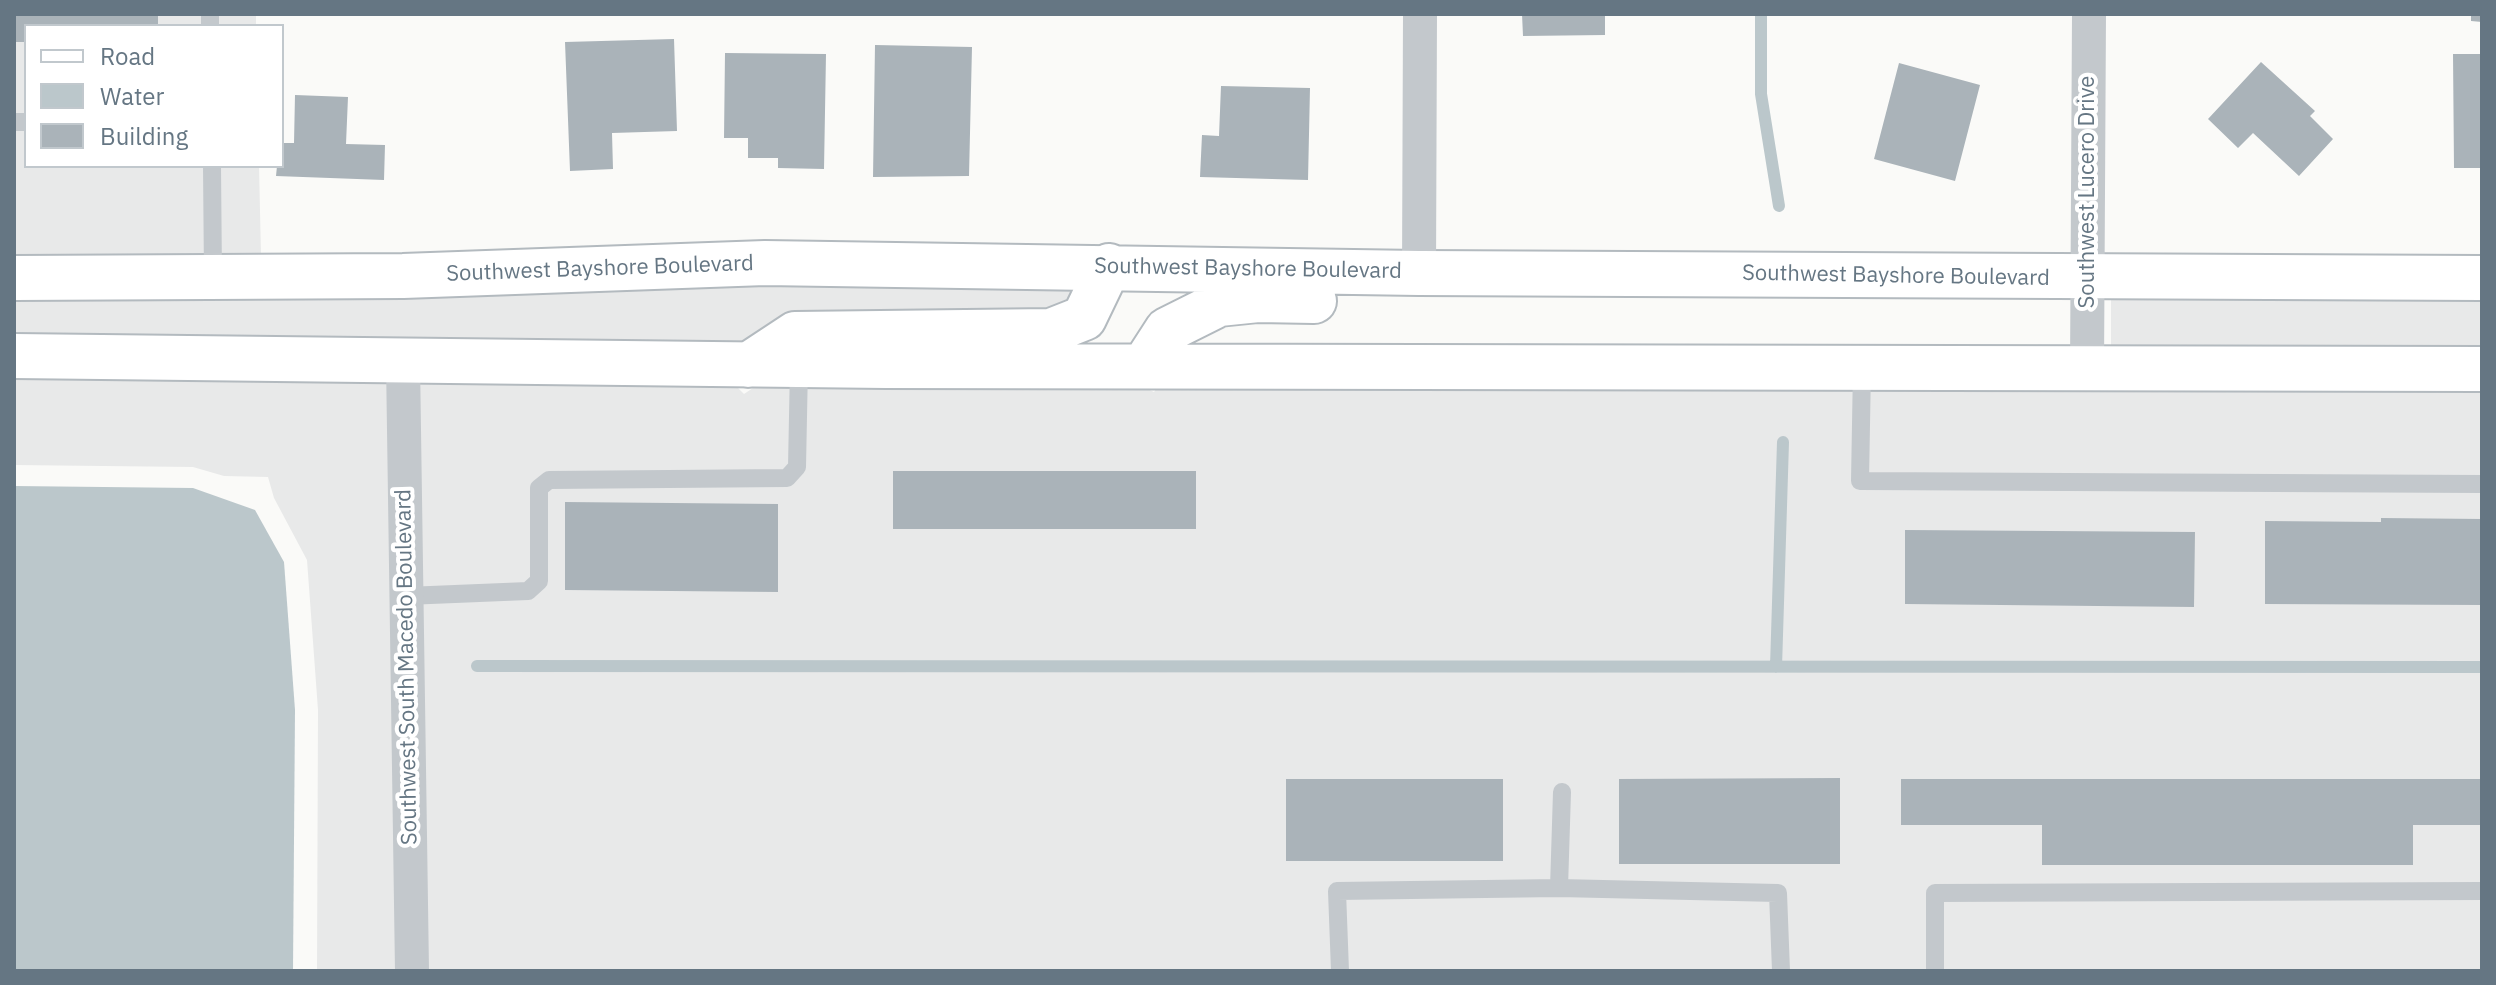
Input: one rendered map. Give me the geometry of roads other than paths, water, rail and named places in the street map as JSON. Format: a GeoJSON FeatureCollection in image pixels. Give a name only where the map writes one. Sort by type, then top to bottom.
{"type":"FeatureCollection","features":[{"type":"Feature","properties":{"kind":"main road","name":"Southwest Bayshore Boulevard"},"geometry":{"type":"LineString","coordinates":[[14,278],[403,276],[765,263],[1419,273],[1521,271],[2087,278],[2482,278]]}},
{"type":"Feature","properties":{"kind":"main road"},"geometry":{"type":"LineString","coordinates":[[748,365],[795,334],[1051,331],[1084,318],[1109,266]]}},
{"type":"Feature","properties":{"kind":"main road"},"geometry":{"type":"LineString","coordinates":[[1145,364],[1167,330],[1219,304],[1258,300],[1419,304],[1471,299],[1521,271]]}},
{"type":"Feature","properties":{"kind":"main road"},"geometry":{"type":"LineString","coordinates":[[14,356],[799,366],[1145,364],[2087,370],[2482,369]]}},
{"type":"Feature","properties":{"kind":"street"},"geometry":{"type":"LineString","coordinates":[[1419,273],[1420,14]]}},
{"type":"Feature","properties":{"kind":"street","name":"Southwest Lucero Drive"},"geometry":{"type":"LineString","coordinates":[[2087,370],[2089,14]]}},
{"type":"Feature","properties":{"kind":"street","name":"Southwest South Macedo Boulevard"},"geometry":{"type":"LineString","coordinates":[[403,362],[412,971]]}},
{"type":"Feature","properties":{"kind":"lane"},"geometry":{"type":"LineString","coordinates":[[212,168],[213,277]]}},
{"type":"Feature","properties":{"kind":"lane"},"geometry":{"type":"LineString","coordinates":[[406,596],[528,591],[539,581],[539,488],[549,480],[787,478],[797,467],[799,366]]}},
{"type":"Feature","properties":{"kind":"lane"},"geometry":{"type":"LineString","coordinates":[[1862,368],[1860,481],[2482,484]]}},
{"type":"Feature","properties":{"kind":"lane"},"geometry":{"type":"LineString","coordinates":[[1559,888],[1562,792]]}},
{"type":"Feature","properties":{"kind":"lane"},"geometry":{"type":"LineString","coordinates":[[1340,971],[1337,891],[1559,888],[1778,893],[1781,971]]}},
{"type":"Feature","properties":{"kind":"lane"},"geometry":{"type":"LineString","coordinates":[[1935,971],[1935,893],[2482,891]]}},
{"type":"Feature","properties":{"kind":"water"},"geometry":{"type":"Polygon","coordinates":[[[14,486],[193,488],[255,510],[284,562],[295,710],[293,971],[14,971],[14,486]]]}},
{"type":"Feature","properties":{"kind":"waterway"},"geometry":{"type":"LineString","coordinates":[[1761,14],[1761,94],[1779,206]]}},
{"type":"Feature","properties":{"kind":"waterway"},"geometry":{"type":"LineString","coordinates":[[1776,667],[1783,442]]}},
{"type":"Feature","properties":{"kind":"waterway"},"geometry":{"type":"LineString","coordinates":[[477,666],[2482,667]]}}]}
